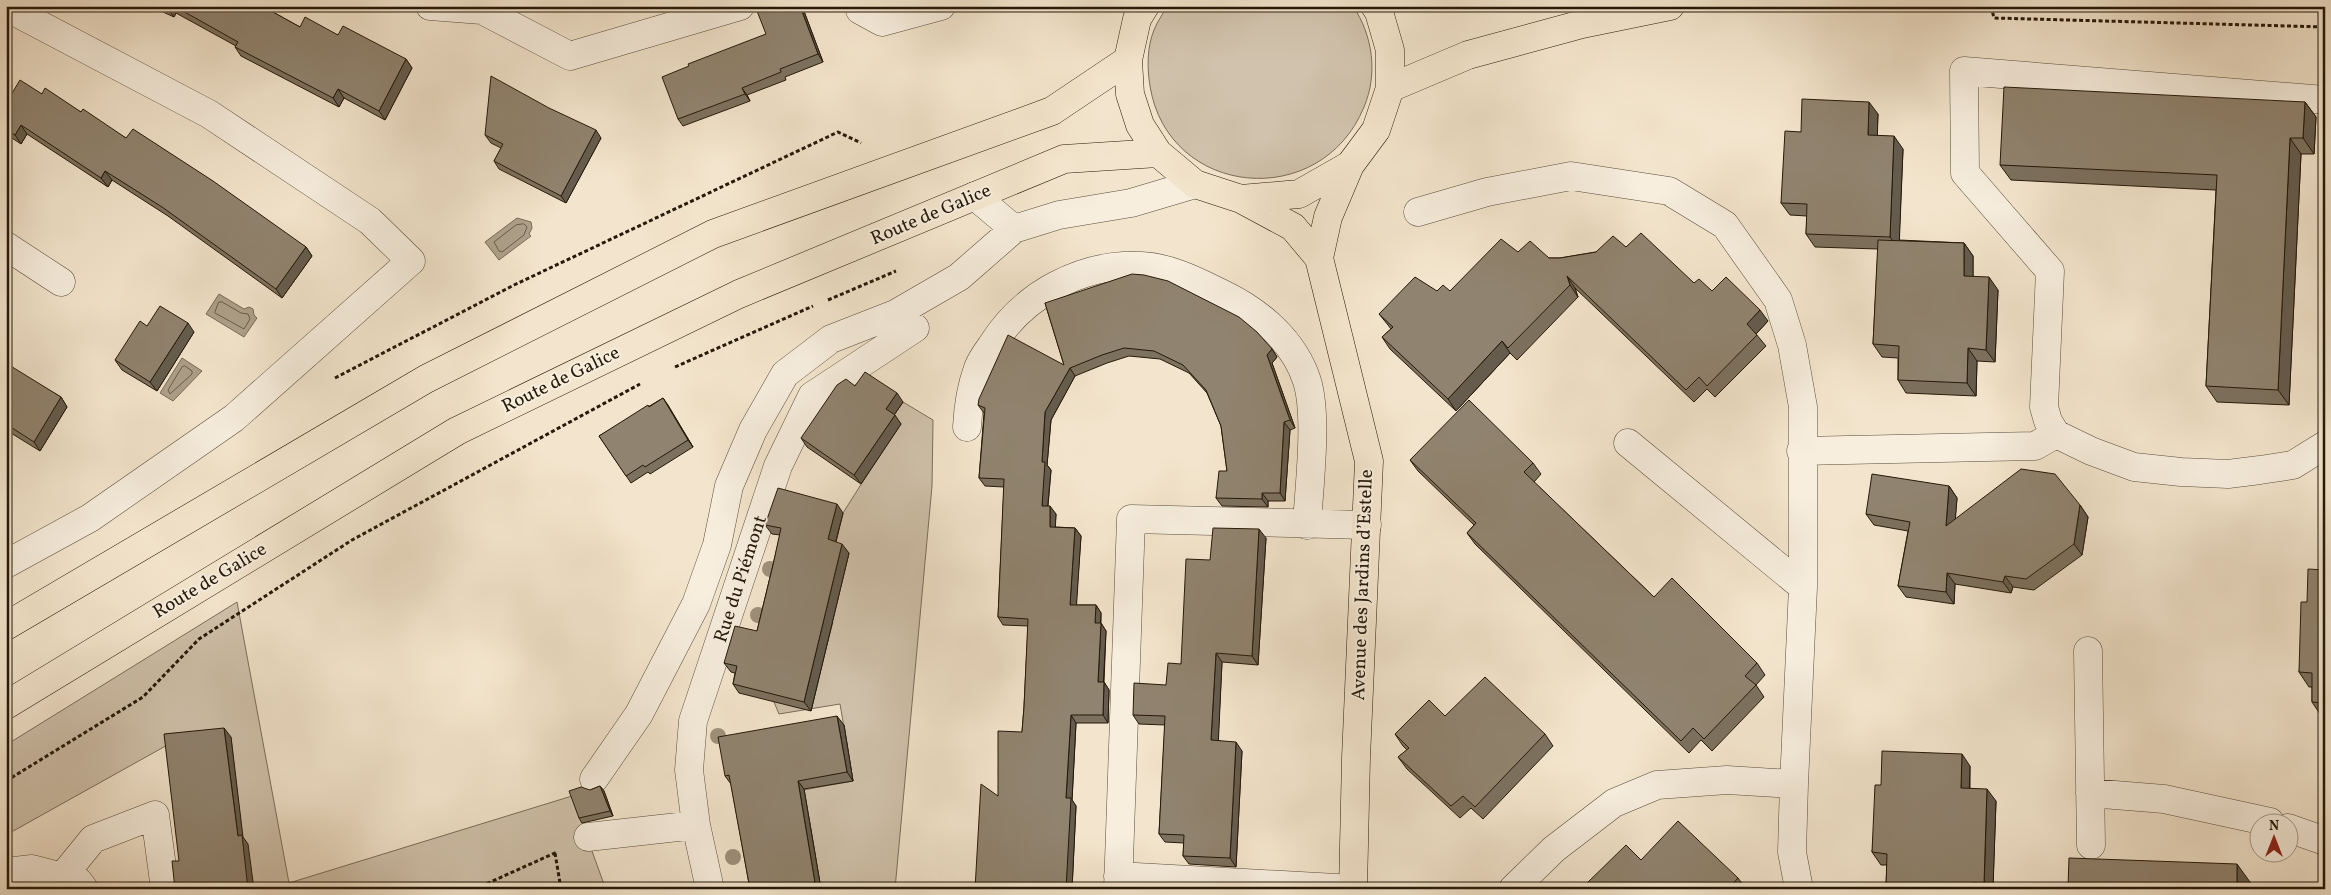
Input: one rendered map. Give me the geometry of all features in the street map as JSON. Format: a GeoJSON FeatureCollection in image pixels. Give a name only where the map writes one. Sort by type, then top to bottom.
{"type":"FeatureCollection","features":[{"type":"Feature","properties":{"kind":"main road"},"geometry":{"type":"LineString","coordinates":[[1145,6],[1137,19],[1128,60],[1130,94],[1140,125],[1158,153],[1195,184],[1241,199],[1299,194],[1350,165],[1376,130],[1390,88],[1390,50],[1379,12],[1375,6]]}},
{"type":"Feature","properties":{"kind":"main road"},"geometry":{"type":"LineString","coordinates":[[1390,88],[1468,55],[1582,24],[1670,6]]}},
{"type":"Feature","properties":{"kind":"main road"},"geometry":{"type":"LineString","coordinates":[[6,626],[426,379],[713,234],[1052,110],[1128,60]]}},
{"type":"Feature","properties":{"kind":"main road","name":"Route de Galice"},"geometry":{"type":"LineString","coordinates":[[6,705],[457,431],[738,294],[1064,159],[1158,153]]}},
{"type":"Feature","properties":{"kind":"main road","name":"Avenue des Jardins d’Estelle"},"geometry":{"type":"LineString","coordinates":[[1319,258],[1328,217],[1350,165]]}},
{"type":"Feature","properties":{"kind":"main road","name":"Avenue des Jardins d’Estelle"},"geometry":{"type":"LineString","coordinates":[[1241,199],[1293,226],[1319,258],[1369,461],[1356,758],[1353,888]]}},
{"type":"Feature","properties":{"kind":"street"},"geometry":{"type":"LineString","coordinates":[[430,6],[482,10],[570,56],[740,6]]}},
{"type":"Feature","properties":{"kind":"street"},"geometry":{"type":"LineString","coordinates":[[859,6],[860,10],[882,22],[941,6]]}},
{"type":"Feature","properties":{"kind":"street"},"geometry":{"type":"LineString","coordinates":[[6,7],[209,114],[370,221],[411,262],[234,418],[90,518],[6,564]]}},
{"type":"Feature","properties":{"kind":"street"},"geometry":{"type":"LineString","coordinates":[[2325,100],[1964,71],[1964,173],[2050,271],[2044,406],[2048,421],[2056,434],[2091,451],[2134,466],[2228,474],[2293,465],[2325,445]]}},
{"type":"Feature","properties":{"kind":"street"},"geometry":{"type":"LineString","coordinates":[[1418,212],[1487,192],[1571,176],[1669,191],[1725,225],[1778,300],[1792,345],[1803,407],[1801,668],[1792,852],[1798,889]]}},
{"type":"Feature","properties":{"kind":"street"},"geometry":{"type":"LineString","coordinates":[[594,779],[639,714],[696,604],[717,545],[729,486],[753,430],[785,374],[831,339],[895,314],[959,277],[1014,228],[1059,215],[1131,204],[1195,184]]}},
{"type":"Feature","properties":{"kind":"street"},"geometry":{"type":"LineString","coordinates":[[976,196],[1014,228]]}},
{"type":"Feature","properties":{"kind":"street"},"geometry":{"type":"LineString","coordinates":[[6,246],[61,282]]}},
{"type":"Feature","properties":{"kind":"street"},"geometry":{"type":"LineString","coordinates":[[967,427],[968,404],[979,366],[1004,326],[1034,297],[1067,280],[1104,268],[1142,266],[1188,277],[1239,302],[1270,325],[1294,352],[1307,382],[1312,417],[1307,524]]}},
{"type":"Feature","properties":{"kind":"street","name":"Rue du Piémont"},"geometry":{"type":"LineString","coordinates":[[710,889],[696,825],[689,770],[693,721],[778,466],[812,396],[915,328]]}},
{"type":"Feature","properties":{"kind":"street"},"geometry":{"type":"LineString","coordinates":[[1802,451],[2035,446],[2056,434]]}},
{"type":"Feature","properties":{"kind":"street"},"geometry":{"type":"LineString","coordinates":[[1628,443],[1803,586]]}},
{"type":"Feature","properties":{"kind":"street"},"geometry":{"type":"LineString","coordinates":[[1353,888],[1118,882],[1131,519],[1367,525]]}},
{"type":"Feature","properties":{"kind":"street"},"geometry":{"type":"LineString","coordinates":[[2088,651],[2091,845]]}},
{"type":"Feature","properties":{"kind":"street"},"geometry":{"type":"LineString","coordinates":[[1513,889],[1554,849],[1614,803],[1657,785],[1727,780],[1794,784]]}},
{"type":"Feature","properties":{"kind":"street"},"geometry":{"type":"LineString","coordinates":[[2090,793],[2164,799],[2248,817]]}},
{"type":"Feature","properties":{"kind":"street"},"geometry":{"type":"LineString","coordinates":[[6,872],[32,869],[73,883],[93,839],[155,815],[166,889]]}},
{"type":"Feature","properties":{"kind":"street"},"geometry":{"type":"LineString","coordinates":[[588,837],[696,825]]}},
{"type":"Feature","properties":{"kind":"street"},"geometry":{"type":"LineString","coordinates":[[2298,832],[2325,841]]}},
{"type":"Feature","properties":{"kind":"path"},"geometry":{"type":"LineString","coordinates":[[1991,6],[1994,18],[2325,27]]}},
{"type":"Feature","properties":{"kind":"path"},"geometry":{"type":"LineString","coordinates":[[332,379],[514,285],[838,132],[905,164]]}},
{"type":"Feature","properties":{"kind":"path"},"geometry":{"type":"LineString","coordinates":[[826,301],[898,270]]}},
{"type":"Feature","properties":{"kind":"path"},"geometry":{"type":"LineString","coordinates":[[674,367],[817,305]]}},
{"type":"Feature","properties":{"kind":"path"},"geometry":{"type":"LineString","coordinates":[[6,781],[143,697],[199,639],[352,540],[647,380]]}},
{"type":"Feature","properties":{"kind":"path"},"geometry":{"type":"LineString","coordinates":[[475,889],[484,887],[588,837]]}},
{"type":"Feature","properties":{"kind":"path"},"geometry":{"type":"LineString","coordinates":[[555,853],[562,889]]}},
{"type":"Feature","properties":{"kind":"shaded area"},"geometry":{"type":"Polygon","coordinates":[[[1167,6],[1353,6],[1360,18],[1369,42],[1372,68],[1371,82],[1364,107],[1343,141],[1315,164],[1282,176],[1248,178],[1214,170],[1185,151],[1163,123],[1149,79],[1148,58],[1150,43],[1155,27],[1167,6]]]}},
{"type":"Feature","properties":{"kind":"shaded area"},"geometry":{"type":"Polygon","coordinates":[[[903,402],[933,420],[932,486],[895,889],[821,889],[809,818],[792,792],[853,781],[840,704],[779,714],[774,702],[779,683],[824,656],[833,622],[820,618],[840,589],[849,553],[834,548],[843,513],[882,451],[892,418],[903,402]]]}},
{"type":"Feature","properties":{"kind":"shaded area"},"geometry":{"type":"Polygon","coordinates":[[[237,602],[289,883],[572,796],[605,887],[643,889],[254,889],[243,845],[231,737],[171,743],[6,835],[6,745],[237,602]]]}},
{"type":"Feature","properties":{"kind":"water"},"geometry":{"type":"Polygon","coordinates":[[[517,218],[531,222],[532,228],[529,234],[531,236],[499,260],[485,242],[517,218]]]}},
{"type":"Feature","properties":{"kind":"water"},"geometry":{"type":"Polygon","coordinates":[[[219,294],[244,309],[249,307],[253,309],[254,315],[257,318],[244,337],[206,314],[219,294]]]}},
{"type":"Feature","properties":{"kind":"water"},"geometry":{"type":"Polygon","coordinates":[[[182,358],[202,371],[173,401],[160,393],[182,358]]]}},
{"type":"Feature","properties":{"kind":"building"},"geometry":{"type":"Polygon","coordinates":[[[174,6],[262,6],[300,27],[305,17],[338,35],[343,26],[406,59],[379,111],[338,89],[333,98],[235,47],[238,42],[174,6]]]}},
{"type":"Feature","properties":{"kind":"building"},"geometry":{"type":"Polygon","coordinates":[[[770,6],[800,6],[818,54],[780,69],[781,72],[742,88],[745,94],[678,119],[662,77],[689,66],[688,64],[766,34],[757,11],[770,6]]]}},
{"type":"Feature","properties":{"kind":"building"},"geometry":{"type":"Polygon","coordinates":[[[491,76],[549,108],[596,130],[561,196],[494,161],[503,144],[485,135],[491,76]]]}},
{"type":"Feature","properties":{"kind":"building"},"geometry":{"type":"Polygon","coordinates":[[[20,80],[42,94],[45,88],[81,112],[83,109],[126,138],[133,129],[213,181],[306,247],[276,289],[162,207],[105,171],[101,178],[21,125],[15,135],[6,130],[6,91],[11,95],[20,80]]]}},
{"type":"Feature","properties":{"kind":"building"},"geometry":{"type":"Polygon","coordinates":[[[2004,87],[2305,102],[2303,138],[2290,138],[2278,390],[2206,386],[2217,175],[2000,165],[2004,87]]]}},
{"type":"Feature","properties":{"kind":"building"},"geometry":{"type":"Polygon","coordinates":[[[1802,99],[1869,102],[1868,135],[1894,136],[1890,237],[1806,234],[1807,204],[1781,203],[1785,131],[1801,132],[1802,99]]]}},
{"type":"Feature","properties":{"kind":"building"},"geometry":{"type":"Polygon","coordinates":[[[1641,233],[1694,283],[1699,279],[1712,291],[1726,277],[1760,310],[1747,324],[1757,335],[1707,386],[1699,377],[1686,390],[1567,276],[1570,285],[1508,348],[1502,341],[1448,399],[1382,337],[1393,327],[1379,314],[1415,277],[1437,291],[1443,285],[1450,291],[1501,239],[1518,252],[1530,241],[1549,258],[1560,258],[1596,252],[1613,236],[1626,247],[1641,233]]]}},
{"type":"Feature","properties":{"kind":"building"},"geometry":{"type":"Polygon","coordinates":[[[1878,240],[1964,243],[1964,276],[1989,277],[1986,350],[1968,348],[1967,383],[1898,380],[1899,346],[1873,344],[1878,240]]]}},
{"type":"Feature","properties":{"kind":"building"},"geometry":{"type":"Polygon","coordinates":[[[1132,274],[1168,281],[1239,317],[1257,332],[1272,349],[1267,355],[1290,420],[1284,422],[1280,493],[1262,493],[1262,499],[1216,498],[1219,471],[1227,471],[1221,426],[1206,390],[1183,365],[1154,351],[1124,348],[1070,368],[1045,412],[1042,462],[1045,462],[1042,506],[1050,506],[1050,527],[1075,528],[1070,605],[1096,605],[1095,623],[1101,623],[1098,682],[1104,682],[1103,715],[1071,715],[1066,798],[1071,798],[1066,889],[975,889],[981,784],[998,796],[998,731],[1022,732],[1028,619],[998,617],[1004,479],[979,478],[985,408],[978,405],[979,399],[1008,335],[1064,365],[1045,303],[1132,274]]]}},
{"type":"Feature","properties":{"kind":"building"},"geometry":{"type":"Polygon","coordinates":[[[160,306],[188,323],[150,382],[115,360],[140,321],[147,326],[160,306]]]}},
{"type":"Feature","properties":{"kind":"building"},"geometry":{"type":"Polygon","coordinates":[[[6,365],[8,367],[9,365],[61,397],[34,442],[6,424],[6,365]]]}},
{"type":"Feature","properties":{"kind":"building"},"geometry":{"type":"Polygon","coordinates":[[[865,372],[897,393],[886,409],[895,415],[854,475],[801,438],[837,385],[846,379],[855,386],[865,372]]]}},
{"type":"Feature","properties":{"kind":"building"},"geometry":{"type":"Polygon","coordinates":[[[663,398],[688,440],[645,467],[643,465],[626,476],[599,436],[648,405],[649,407],[663,398]]]}},
{"type":"Feature","properties":{"kind":"building"},"geometry":{"type":"Polygon","coordinates":[[[1469,400],[1533,463],[1524,472],[1654,597],[1672,578],[1757,663],[1745,676],[1756,685],[1704,739],[1693,728],[1681,741],[1467,533],[1476,523],[1410,460],[1469,400]]]}},
{"type":"Feature","properties":{"kind":"building"},"geometry":{"type":"Polygon","coordinates":[[[2021,469],[2055,474],[2080,505],[2074,544],[2026,579],[2005,576],[2003,582],[1947,573],[1946,592],[1898,586],[1910,522],[1866,514],[1872,474],[1949,486],[1946,526],[2021,469]]]}},
{"type":"Feature","properties":{"kind":"building"},"geometry":{"type":"Polygon","coordinates":[[[778,488],[837,504],[828,539],[842,544],[804,702],[733,684],[737,666],[724,663],[735,626],[757,631],[781,528],[765,525],[778,488]]]}},
{"type":"Feature","properties":{"kind":"building"},"geometry":{"type":"Polygon","coordinates":[[[1213,528],[1259,529],[1252,656],[1216,653],[1211,740],[1236,742],[1230,858],[1183,856],[1184,835],[1159,834],[1165,716],[1133,715],[1134,683],[1166,685],[1168,663],[1181,664],[1186,559],[1210,560],[1213,528]]]}},
{"type":"Feature","properties":{"kind":"building"},"geometry":{"type":"Polygon","coordinates":[[[2308,569],[2325,570],[2325,703],[2312,702],[2312,673],[2299,672],[2301,602],[2307,602],[2308,569]]]}},
{"type":"Feature","properties":{"kind":"building"},"geometry":{"type":"Polygon","coordinates":[[[1485,677],[1545,734],[1475,807],[1463,796],[1451,806],[1398,757],[1409,748],[1395,734],[1429,700],[1445,716],[1485,677]]]}},
{"type":"Feature","properties":{"kind":"building"},"geometry":{"type":"Polygon","coordinates":[[[837,716],[847,772],[798,781],[815,883],[809,884],[810,889],[750,889],[729,775],[725,776],[718,737],[837,716]]]}},
{"type":"Feature","properties":{"kind":"building"},"geometry":{"type":"Polygon","coordinates":[[[224,728],[238,836],[242,835],[248,889],[175,889],[172,861],[179,861],[164,734],[224,728]]]}},
{"type":"Feature","properties":{"kind":"building"},"geometry":{"type":"Polygon","coordinates":[[[1882,751],[1962,754],[1961,788],[1987,789],[1984,884],[1973,883],[1973,888],[1886,885],[1887,854],[1872,852],[1875,785],[1881,785],[1882,751]]]}},
{"type":"Feature","properties":{"kind":"building"},"geometry":{"type":"Polygon","coordinates":[[[600,786],[610,811],[579,818],[569,791],[581,787],[590,790],[600,786]]]}},
{"type":"Feature","properties":{"kind":"building"},"geometry":{"type":"Polygon","coordinates":[[[1678,821],[1738,878],[1728,889],[1585,889],[1583,887],[1626,845],[1641,860],[1678,821]]]}},
{"type":"Feature","properties":{"kind":"building"},"geometry":{"type":"Polygon","coordinates":[[[2069,858],[2237,864],[2237,889],[1973,889],[1973,883],[2068,887],[2069,858]]]}},
{"type":"Feature","properties":{"kind":"building"},"geometry":{"type":"Polygon","coordinates":[[[1181,887],[1215,889],[1181,889],[1181,887]]]}}]}
